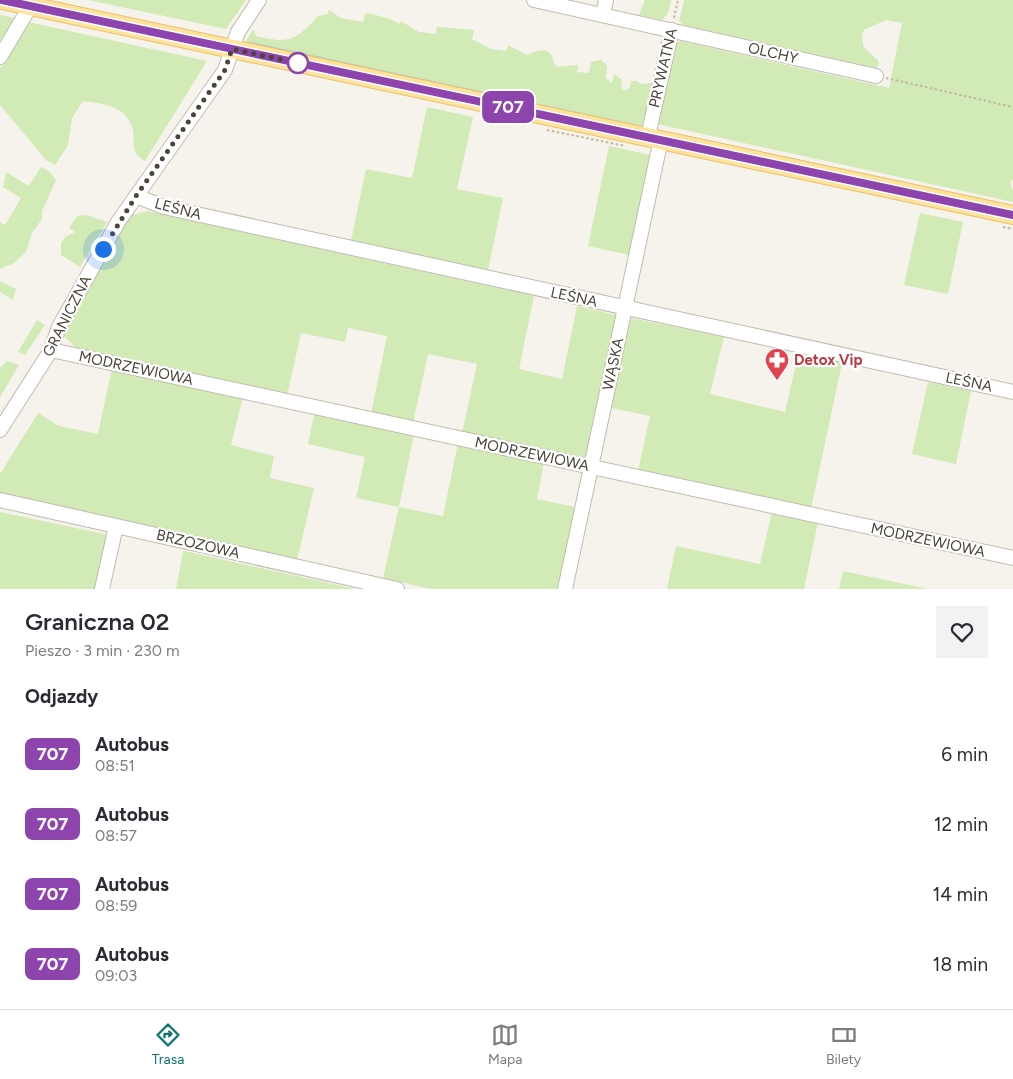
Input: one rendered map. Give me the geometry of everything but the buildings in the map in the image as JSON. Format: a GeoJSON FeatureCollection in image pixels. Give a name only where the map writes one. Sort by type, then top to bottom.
{"type":"FeatureCollection","features":[{"type":"Feature","properties":{"kind":"main road"},"geometry":{"type":"LineString","coordinates":[[2,0],[32,3],[232,49],[1013,215]]}},
{"type":"Feature","properties":{"kind":"street","name":"GRANICZNA"},"geometry":{"type":"LineString","coordinates":[[0,430],[51,350],[58,327],[118,222],[225,70],[239,29],[259,0]]}},
{"type":"Feature","properties":{"kind":"street","name":"OLCHY"},"geometry":{"type":"LineString","coordinates":[[534,0],[876,76]]}},
{"type":"Feature","properties":{"kind":"street"},"geometry":{"type":"LineString","coordinates":[[603,15],[606,0]]}},
{"type":"Feature","properties":{"kind":"street"},"geometry":{"type":"LineString","coordinates":[[0,57],[32,3]]}},
{"type":"Feature","properties":{"kind":"street","name":"PRYWATNA"},"geometry":{"type":"LineString","coordinates":[[654,138],[672,30]]}},
{"type":"Feature","properties":{"kind":"street","name":"WĄSKA"},"geometry":{"type":"LineString","coordinates":[[565,589],[626,308],[654,138]]}},
{"type":"Feature","properties":{"kind":"street","name":"LEŚNA"},"geometry":{"type":"LineString","coordinates":[[136,196],[164,207],[1013,392]]}},
{"type":"Feature","properties":{"kind":"street","name":"MODRZEWIOWA"},"geometry":{"type":"LineString","coordinates":[[51,350],[1013,558]]}},
{"type":"Feature","properties":{"kind":"street","name":"BRZOZOWA"},"geometry":{"type":"LineString","coordinates":[[0,500],[396,589]]}},
{"type":"Feature","properties":{"kind":"street"},"geometry":{"type":"LineString","coordinates":[[102,589],[116,526]]}},
{"type":"Feature","properties":{"kind":"path","name":"PRYWATNA"},"geometry":{"type":"LineString","coordinates":[[672,30],[678,0]]}},
{"type":"Feature","properties":{"kind":"path"},"geometry":{"type":"LineString","coordinates":[[876,76],[1013,107]]}},
{"type":"Feature","properties":{"kind":"green space"},"geometry":{"type":"Polygon","coordinates":[[[88,0],[246,0],[226,29],[88,0]]]}},
{"type":"Feature","properties":{"kind":"green space"},"geometry":{"type":"Polygon","coordinates":[[[645,0],[671,0],[668,13],[662,20],[639,15],[645,0]]]}},
{"type":"Feature","properties":{"kind":"green space"},"geometry":{"type":"Polygon","coordinates":[[[684,0],[1013,0],[1013,179],[1010,184],[1013,191],[1013,202],[657,124],[675,45],[680,41],[889,88],[902,23],[886,20],[864,30],[862,35],[863,46],[879,62],[877,68],[683,25],[679,21],[684,0]]]}},
{"type":"Feature","properties":{"kind":"green space"},"geometry":{"type":"Polygon","coordinates":[[[329,10],[341,18],[363,22],[365,13],[383,17],[400,24],[401,21],[419,32],[436,34],[437,27],[474,30],[472,39],[491,49],[507,51],[508,45],[527,55],[543,50],[549,52],[557,67],[578,65],[577,72],[589,73],[591,62],[601,60],[607,66],[606,78],[612,83],[614,74],[622,80],[621,87],[624,91],[630,88],[631,81],[637,81],[641,84],[654,83],[647,113],[641,129],[248,45],[246,41],[253,29],[256,36],[276,40],[291,38],[303,31],[318,16],[328,14],[329,10]]]}},
{"type":"Feature","properties":{"kind":"green space"},"geometry":{"type":"Polygon","coordinates":[[[0,15],[16,18],[0,45],[0,15]]]}},
{"type":"Feature","properties":{"kind":"green space"},"geometry":{"type":"Polygon","coordinates":[[[28,22],[207,61],[145,161],[139,157],[134,149],[132,127],[124,114],[112,107],[83,101],[72,118],[68,145],[55,165],[46,160],[0,105],[0,68],[28,22]]]}},
{"type":"Feature","properties":{"kind":"green space"},"geometry":{"type":"Polygon","coordinates":[[[427,107],[473,117],[457,189],[503,198],[488,270],[351,241],[366,169],[412,178],[427,107]]]}},
{"type":"Feature","properties":{"kind":"green space"},"geometry":{"type":"Polygon","coordinates":[[[609,146],[655,156],[634,256],[588,246],[609,146]]]}},
{"type":"Feature","properties":{"kind":"green space"},"geometry":{"type":"Polygon","coordinates":[[[41,167],[49,171],[56,180],[42,211],[42,219],[32,233],[26,252],[14,263],[0,269],[0,222],[5,225],[21,198],[3,187],[6,172],[29,186],[41,167]]]}},
{"type":"Feature","properties":{"kind":"green space"},"geometry":{"type":"Polygon","coordinates":[[[147,211],[534,296],[519,369],[562,379],[577,306],[620,316],[590,461],[462,433],[477,364],[428,354],[413,423],[371,414],[387,336],[348,328],[345,342],[301,333],[287,396],[77,349],[63,335],[65,327],[129,216],[147,211]]]}},
{"type":"Feature","properties":{"kind":"green space"},"geometry":{"type":"Polygon","coordinates":[[[920,213],[963,222],[948,294],[904,285],[920,213]]]}},
{"type":"Feature","properties":{"kind":"green space"},"geometry":{"type":"Polygon","coordinates":[[[87,215],[107,222],[80,267],[61,255],[61,243],[65,237],[75,232],[69,228],[77,216],[87,215]]]}},
{"type":"Feature","properties":{"kind":"green space"},"geometry":{"type":"Polygon","coordinates":[[[0,281],[16,289],[13,300],[0,292],[0,281]]]}},
{"type":"Feature","properties":{"kind":"green space"},"geometry":{"type":"Polygon","coordinates":[[[626,317],[724,337],[710,394],[785,412],[798,355],[842,363],[811,509],[638,471],[650,416],[607,407],[626,317]]]}},
{"type":"Feature","properties":{"kind":"green space"},"geometry":{"type":"Polygon","coordinates":[[[37,320],[45,325],[25,355],[18,352],[37,320]]]}},
{"type":"Feature","properties":{"kind":"green space"},"geometry":{"type":"Polygon","coordinates":[[[7,361],[19,365],[0,397],[0,368],[7,361]]]}},
{"type":"Feature","properties":{"kind":"green space"},"geometry":{"type":"Polygon","coordinates":[[[112,368],[243,397],[231,445],[274,456],[270,478],[314,488],[297,560],[0,496],[0,474],[38,413],[59,426],[98,434],[112,368]]]}},
{"type":"Feature","properties":{"kind":"green space"},"geometry":{"type":"Polygon","coordinates":[[[928,382],[971,391],[956,464],[912,454],[928,382]]]}},
{"type":"Feature","properties":{"kind":"green space"},"geometry":{"type":"Polygon","coordinates":[[[315,411],[414,434],[399,507],[356,498],[365,457],[308,444],[315,411]]]}},
{"type":"Feature","properties":{"kind":"green space"},"geometry":{"type":"Polygon","coordinates":[[[458,443],[544,462],[537,499],[580,508],[562,589],[431,589],[383,578],[399,507],[443,516],[458,443]]]}},
{"type":"Feature","properties":{"kind":"green space"},"geometry":{"type":"Polygon","coordinates":[[[0,512],[109,535],[97,589],[0,589],[0,512]]]}},
{"type":"Feature","properties":{"kind":"green space"},"geometry":{"type":"Polygon","coordinates":[[[772,512],[818,522],[804,589],[667,589],[676,546],[760,564],[772,512]]]}},
{"type":"Feature","properties":{"kind":"green space"},"geometry":{"type":"Polygon","coordinates":[[[184,551],[356,589],[176,589],[184,551]]]}},
{"type":"Feature","properties":{"kind":"green space"},"geometry":{"type":"Polygon","coordinates":[[[843,571],[928,589],[839,589],[843,571]]]}},
{"type":"Feature","properties":{"kind":"waterway"},"geometry":{"type":"LineString","coordinates":[[250,43],[641,127]]}},
{"type":"Feature","properties":{"kind":"waterway"},"geometry":{"type":"LineString","coordinates":[[668,133],[941,191]]}},
{"type":"Feature","properties":{"kind":"bus line","name":"707"},"geometry":{"type":"LineString","coordinates":[[2,0],[1013,215]]}},
{"type":"Feature","properties":{"kind":"place","name":"Detox Vip"},"geometry":{"type":"Point","coordinates":[777,381]}},
{"type":"Feature","properties":{"kind":"route"},"geometry":{"type":"LineString","coordinates":[[103,249],[118,222],[225,70],[232,49],[298,63]]}}]}
